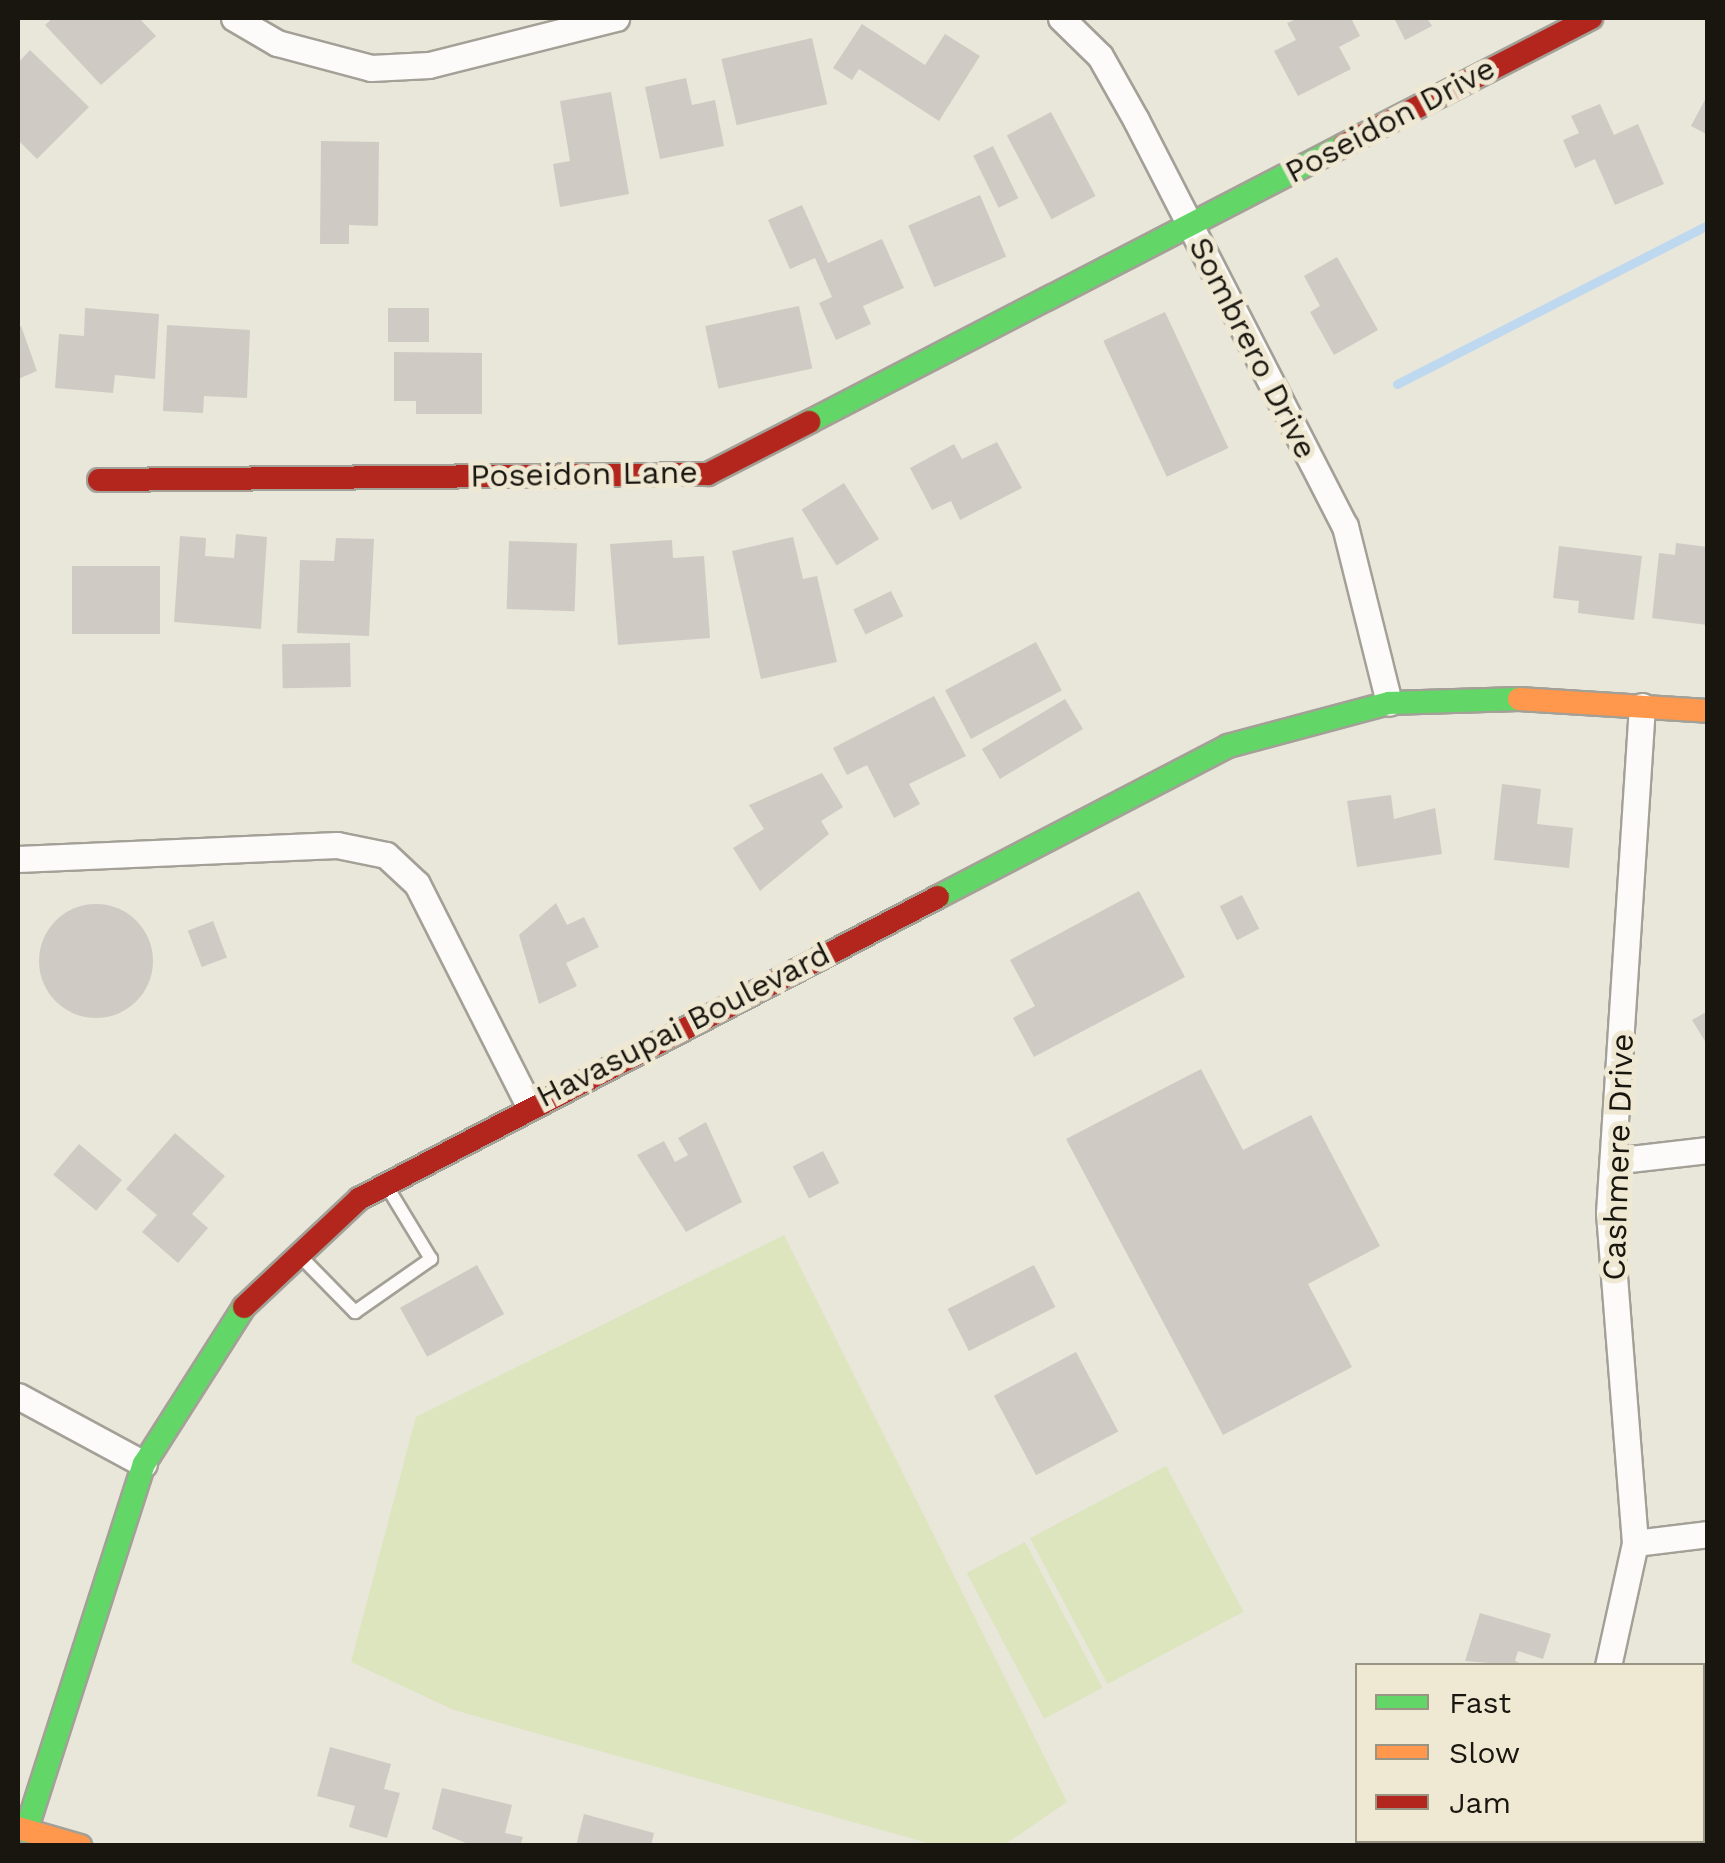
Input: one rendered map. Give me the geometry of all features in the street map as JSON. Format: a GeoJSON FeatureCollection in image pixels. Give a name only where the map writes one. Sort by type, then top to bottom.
{"type":"FeatureCollection","features":[{"type":"Feature","properties":{"kind":"street"},"geometry":{"type":"LineString","coordinates":[[234,18],[277,44],[370,68],[429,64],[616,18]]}},
{"type":"Feature","properties":{"kind":"street","name":"Sombrero Drive"},"geometry":{"type":"LineString","coordinates":[[1062,18],[1100,56],[1361,563],[1389,703]]}},
{"type":"Feature","properties":{"kind":"street","name":"Poseidon Drive"},"geometry":{"type":"LineString","coordinates":[[1190,227],[1592,18]]}},
{"type":"Feature","properties":{"kind":"street","name":"Poseidon Lane"},"geometry":{"type":"LineString","coordinates":[[99,480],[708,474],[1190,227]]}},
{"type":"Feature","properties":{"kind":"street","name":"Havasupai Boulevard"},"geometry":{"type":"LineString","coordinates":[[22,1830],[144,1464],[203,1359],[297,1252],[384,1183],[1156,777],[1244,740],[1389,703],[1642,706],[1708,711]]}},
{"type":"Feature","properties":{"kind":"street","name":"Cashmere Drive"},"geometry":{"type":"LineString","coordinates":[[1609,1663],[1634,1543],[1634,1450],[1610,1267],[1613,1161],[1642,706]]}},
{"type":"Feature","properties":{"kind":"street"},"geometry":{"type":"LineString","coordinates":[[18,859],[338,846],[386,855],[417,884],[528,1104]]}},
{"type":"Feature","properties":{"kind":"street"},"geometry":{"type":"LineString","coordinates":[[1613,1161],[1708,1150]]}},
{"type":"Feature","properties":{"kind":"street"},"geometry":{"type":"LineString","coordinates":[[18,1396],[144,1464]]}},
{"type":"Feature","properties":{"kind":"street"},"geometry":{"type":"LineString","coordinates":[[1634,1543],[1708,1534]]}},
{"type":"Feature","properties":{"kind":"street"},"geometry":{"type":"LineString","coordinates":[[22,1830],[80,1846]]}},
{"type":"Feature","properties":{"kind":"lane"},"geometry":{"type":"LineString","coordinates":[[297,1252],[355,1312],[431,1259],[384,1183]]}},
{"type":"Feature","properties":{"kind":"green space"},"geometry":{"type":"Polygon","coordinates":[[[784,1235],[1067,1802],[1004,1845],[935,1845],[454,1710],[351,1662],[416,1417],[784,1235]]]}},
{"type":"Feature","properties":{"kind":"green space"},"geometry":{"type":"Polygon","coordinates":[[[1166,1466],[1243,1612],[1107,1684],[1030,1538],[1166,1466]]]}},
{"type":"Feature","properties":{"kind":"green space"},"geometry":{"type":"Polygon","coordinates":[[[1025,1542],[1102,1688],[1044,1719],[967,1573],[1025,1542]]]}},
{"type":"Feature","properties":{"kind":"building"},"geometry":{"type":"Polygon","coordinates":[[[53,18],[139,18],[156,36],[101,85],[45,25],[53,18]]]}},
{"type":"Feature","properties":{"kind":"building"},"geometry":{"type":"Polygon","coordinates":[[[1299,18],[1351,18],[1360,36],[1339,47],[1351,69],[1298,96],[1274,51],[1296,40],[1287,23],[1299,18]]]}},
{"type":"Feature","properties":{"kind":"building"},"geometry":{"type":"Polygon","coordinates":[[[1394,18],[1427,18],[1432,26],[1405,40],[1394,18]]]}},
{"type":"Feature","properties":{"kind":"building"},"geometry":{"type":"Polygon","coordinates":[[[862,24],[925,65],[945,34],[980,56],[939,121],[859,69],[852,80],[833,68],[862,24]]]}},
{"type":"Feature","properties":{"kind":"building"},"geometry":{"type":"Polygon","coordinates":[[[812,38],[827,104],[737,125],[721,59],[812,38]]]}},
{"type":"Feature","properties":{"kind":"building"},"geometry":{"type":"Polygon","coordinates":[[[30,50],[89,107],[37,159],[18,140],[18,63],[30,50]]]}},
{"type":"Feature","properties":{"kind":"building"},"geometry":{"type":"Polygon","coordinates":[[[686,78],[692,105],[715,100],[724,146],[660,159],[645,87],[686,78]]]}},
{"type":"Feature","properties":{"kind":"building"},"geometry":{"type":"Polygon","coordinates":[[[611,92],[629,194],[560,207],[553,164],[570,161],[560,101],[611,92]]]}},
{"type":"Feature","properties":{"kind":"building"},"geometry":{"type":"Polygon","coordinates":[[[1708,94],[1708,135],[1691,126],[1708,94]]]}},
{"type":"Feature","properties":{"kind":"building"},"geometry":{"type":"Polygon","coordinates":[[[1600,104],[1614,135],[1638,124],[1664,184],[1615,205],[1595,159],[1575,168],[1563,140],[1579,133],[1571,116],[1600,104]]]}},
{"type":"Feature","properties":{"kind":"building"},"geometry":{"type":"Polygon","coordinates":[[[1051,112],[1096,196],[1051,219],[1007,135],[1051,112]]]}},
{"type":"Feature","properties":{"kind":"building"},"geometry":{"type":"Polygon","coordinates":[[[321,141],[379,142],[378,226],[349,225],[349,244],[320,244],[321,141]]]}},
{"type":"Feature","properties":{"kind":"building"},"geometry":{"type":"Polygon","coordinates":[[[993,146],[1018,198],[999,208],[973,156],[993,146]]]}},
{"type":"Feature","properties":{"kind":"building"},"geometry":{"type":"Polygon","coordinates":[[[980,195],[1006,257],[934,287],[908,225],[980,195]]]}},
{"type":"Feature","properties":{"kind":"building"},"geometry":{"type":"Polygon","coordinates":[[[802,205],[828,263],[882,239],[904,288],[863,306],[871,324],[836,340],[819,303],[832,297],[815,258],[790,269],[768,220],[802,205]]]}},
{"type":"Feature","properties":{"kind":"building"},"geometry":{"type":"Polygon","coordinates":[[[1337,257],[1378,330],[1334,355],[1310,312],[1320,306],[1304,276],[1337,257]]]}},
{"type":"Feature","properties":{"kind":"building"},"geometry":{"type":"Polygon","coordinates":[[[799,306],[812,369],[718,389],[705,326],[799,306]]]}},
{"type":"Feature","properties":{"kind":"building"},"geometry":{"type":"Polygon","coordinates":[[[85,308],[159,314],[155,379],[115,375],[113,393],[55,388],[59,334],[84,336],[85,308]]]}},
{"type":"Feature","properties":{"kind":"building"},"geometry":{"type":"Polygon","coordinates":[[[388,308],[429,308],[429,342],[388,342],[388,308]]]}},
{"type":"Feature","properties":{"kind":"building"},"geometry":{"type":"Polygon","coordinates":[[[1165,312],[1228,448],[1167,477],[1103,341],[1165,312]]]}},
{"type":"Feature","properties":{"kind":"building"},"geometry":{"type":"Polygon","coordinates":[[[167,325],[250,330],[247,398],[204,396],[203,413],[163,411],[167,325]]]}},
{"type":"Feature","properties":{"kind":"building"},"geometry":{"type":"Polygon","coordinates":[[[21,326],[37,371],[18,379],[18,327],[21,326]]]}},
{"type":"Feature","properties":{"kind":"building"},"geometry":{"type":"Polygon","coordinates":[[[394,352],[482,353],[482,414],[416,414],[416,401],[394,401],[394,352]]]}},
{"type":"Feature","properties":{"kind":"building"},"geometry":{"type":"Polygon","coordinates":[[[997,442],[1022,488],[960,520],[951,501],[932,510],[910,468],[954,444],[962,459],[997,442]]]}},
{"type":"Feature","properties":{"kind":"building"},"geometry":{"type":"Polygon","coordinates":[[[844,483],[879,539],[837,565],[802,509],[844,483]]]}},
{"type":"Feature","properties":{"kind":"building"},"geometry":{"type":"Polygon","coordinates":[[[236,534],[267,537],[261,629],[174,622],[180,536],[206,538],[205,556],[234,558],[236,534]]]}},
{"type":"Feature","properties":{"kind":"building"},"geometry":{"type":"Polygon","coordinates":[[[793,537],[803,579],[817,576],[837,662],[761,679],[732,551],[793,537]]]}},
{"type":"Feature","properties":{"kind":"building"},"geometry":{"type":"Polygon","coordinates":[[[336,538],[374,539],[369,636],[297,633],[300,560],[334,561],[336,538]]]}},
{"type":"Feature","properties":{"kind":"building"},"geometry":{"type":"Polygon","coordinates":[[[672,540],[673,558],[704,556],[710,638],[618,645],[610,544],[672,540]]]}},
{"type":"Feature","properties":{"kind":"building"},"geometry":{"type":"Polygon","coordinates":[[[509,541],[577,543],[575,611],[507,609],[509,541]]]}},
{"type":"Feature","properties":{"kind":"building"},"geometry":{"type":"Polygon","coordinates":[[[1676,543],[1708,547],[1708,625],[1652,618],[1659,553],[1675,555],[1676,543]]]}},
{"type":"Feature","properties":{"kind":"building"},"geometry":{"type":"Polygon","coordinates":[[[1559,546],[1642,556],[1634,620],[1578,613],[1579,601],[1553,598],[1559,546]]]}},
{"type":"Feature","properties":{"kind":"building"},"geometry":{"type":"Polygon","coordinates":[[[72,566],[160,566],[160,634],[72,634],[72,566]]]}},
{"type":"Feature","properties":{"kind":"building"},"geometry":{"type":"Polygon","coordinates":[[[891,591],[903,616],[866,635],[853,609],[891,591]]]}},
{"type":"Feature","properties":{"kind":"building"},"geometry":{"type":"Polygon","coordinates":[[[1036,642],[1062,691],[971,739],[945,690],[1036,642]]]}},
{"type":"Feature","properties":{"kind":"building"},"geometry":{"type":"Polygon","coordinates":[[[350,643],[351,687],[283,688],[282,644],[350,643]]]}},
{"type":"Feature","properties":{"kind":"building"},"geometry":{"type":"Polygon","coordinates":[[[934,696],[966,756],[909,784],[920,804],[894,818],[867,765],[847,775],[833,748],[934,696]]]}},
{"type":"Feature","properties":{"kind":"building"},"geometry":{"type":"Polygon","coordinates":[[[1065,699],[1083,729],[1000,779],[982,749],[1065,699]]]}},
{"type":"Feature","properties":{"kind":"building"},"geometry":{"type":"Polygon","coordinates":[[[822,773],[843,807],[821,821],[829,834],[760,891],[733,848],[764,829],[749,805],[822,773]]]}},
{"type":"Feature","properties":{"kind":"building"},"geometry":{"type":"Polygon","coordinates":[[[1502,784],[1541,789],[1537,824],[1573,828],[1569,868],[1494,860],[1502,784]]]}},
{"type":"Feature","properties":{"kind":"building"},"geometry":{"type":"Polygon","coordinates":[[[1391,795],[1394,819],[1435,808],[1442,854],[1357,867],[1347,801],[1391,795]]]}},
{"type":"Feature","properties":{"kind":"building"},"geometry":{"type":"Polygon","coordinates":[[[1139,891],[1185,977],[1034,1057],[1013,1018],[1035,1006],[1010,960],[1139,891]]]}},
{"type":"Feature","properties":{"kind":"building"},"geometry":{"type":"Polygon","coordinates":[[[1242,895],[1259,929],[1237,940],[1220,906],[1242,895]]]}},
{"type":"Feature","properties":{"kind":"building"},"geometry":{"type":"Polygon","coordinates":[[[556,903],[567,925],[584,917],[599,947],[566,963],[577,986],[539,1004],[519,935],[556,903]]]}},
{"type":"Feature","properties":{"kind":"building"},"geometry":{"type":"Polygon","coordinates":[[[96,904],[118,908],[137,920],[149,939],[153,961],[149,983],[137,1002],[118,1014],[96,1018],[74,1014],[55,1002],[43,983],[39,961],[43,939],[55,920],[74,908],[96,904]]]}},
{"type":"Feature","properties":{"kind":"building"},"geometry":{"type":"Polygon","coordinates":[[[213,921],[227,957],[202,967],[188,931],[213,921]]]}},
{"type":"Feature","properties":{"kind":"building"},"geometry":{"type":"Polygon","coordinates":[[[1708,1011],[1708,1046],[1692,1020],[1708,1011]]]}},
{"type":"Feature","properties":{"kind":"building"},"geometry":{"type":"Polygon","coordinates":[[[1201,1069],[1243,1150],[1311,1115],[1380,1246],[1308,1284],[1352,1367],[1223,1435],[1066,1139],[1201,1069]]]}},
{"type":"Feature","properties":{"kind":"building"},"geometry":{"type":"Polygon","coordinates":[[[706,1122],[742,1202],[686,1232],[637,1155],[664,1141],[675,1162],[688,1155],[678,1138],[706,1122]]]}},
{"type":"Feature","properties":{"kind":"building"},"geometry":{"type":"Polygon","coordinates":[[[175,1133],[225,1176],[192,1214],[208,1228],[178,1263],[142,1232],[157,1215],[126,1189],[175,1133]]]}},
{"type":"Feature","properties":{"kind":"building"},"geometry":{"type":"Polygon","coordinates":[[[79,1144],[122,1180],[96,1211],[53,1175],[79,1144]]]}},
{"type":"Feature","properties":{"kind":"building"},"geometry":{"type":"Polygon","coordinates":[[[823,1151],[839,1183],[809,1199],[793,1166],[823,1151]]]}},
{"type":"Feature","properties":{"kind":"building"},"geometry":{"type":"Polygon","coordinates":[[[477,1265],[504,1314],[427,1357],[400,1308],[477,1265]]]}},
{"type":"Feature","properties":{"kind":"building"},"geometry":{"type":"Polygon","coordinates":[[[1034,1265],[1055,1307],[969,1351],[948,1309],[1034,1265]]]}},
{"type":"Feature","properties":{"kind":"building"},"geometry":{"type":"Polygon","coordinates":[[[1076,1352],[1118,1431],[1036,1475],[994,1396],[1076,1352]]]}},
{"type":"Feature","properties":{"kind":"building"},"geometry":{"type":"Polygon","coordinates":[[[1480,1613],[1551,1634],[1543,1659],[1518,1651],[1515,1661],[1519,1663],[1465,1661],[1480,1613]]]}},
{"type":"Feature","properties":{"kind":"building"},"geometry":{"type":"Polygon","coordinates":[[[330,1747],[391,1764],[384,1789],[400,1793],[387,1838],[349,1827],[355,1806],[317,1796],[330,1747]]]}},
{"type":"Feature","properties":{"kind":"building"},"geometry":{"type":"Polygon","coordinates":[[[442,1788],[512,1805],[505,1833],[523,1837],[520,1846],[473,1846],[432,1829],[442,1788]]]}},
{"type":"Feature","properties":{"kind":"building"},"geometry":{"type":"Polygon","coordinates":[[[584,1814],[654,1833],[651,1846],[576,1846],[584,1814]]]}},
{"type":"Feature","properties":{"kind":"waterway"},"geometry":{"type":"LineString","coordinates":[[1397,384],[1708,225]]}},
{"type":"Feature","properties":{"kind":"traffic: fast"},"geometry":{"type":"LineString","coordinates":[[809,422],[1344,145]]}},
{"type":"Feature","properties":{"kind":"traffic: fast"},"geometry":{"type":"LineString","coordinates":[[938,897],[1228,746],[1389,703],[1519,699]]}},
{"type":"Feature","properties":{"kind":"traffic: fast"},"geometry":{"type":"LineString","coordinates":[[26,1831],[144,1464],[244,1307]]}},
{"type":"Feature","properties":{"kind":"traffic: slow"},"geometry":{"type":"LineString","coordinates":[[1519,699],[1708,711]]}},
{"type":"Feature","properties":{"kind":"traffic: slow"},"geometry":{"type":"LineString","coordinates":[[18,1828],[80,1846]]}},
{"type":"Feature","properties":{"kind":"traffic: jam"},"geometry":{"type":"LineString","coordinates":[[1344,145],[1591,18]]}},
{"type":"Feature","properties":{"kind":"traffic: jam"},"geometry":{"type":"LineString","coordinates":[[99,480],[708,474],[809,422]]}},
{"type":"Feature","properties":{"kind":"traffic: jam"},"geometry":{"type":"LineString","coordinates":[[244,1307],[359,1199],[938,897]]}}]}
